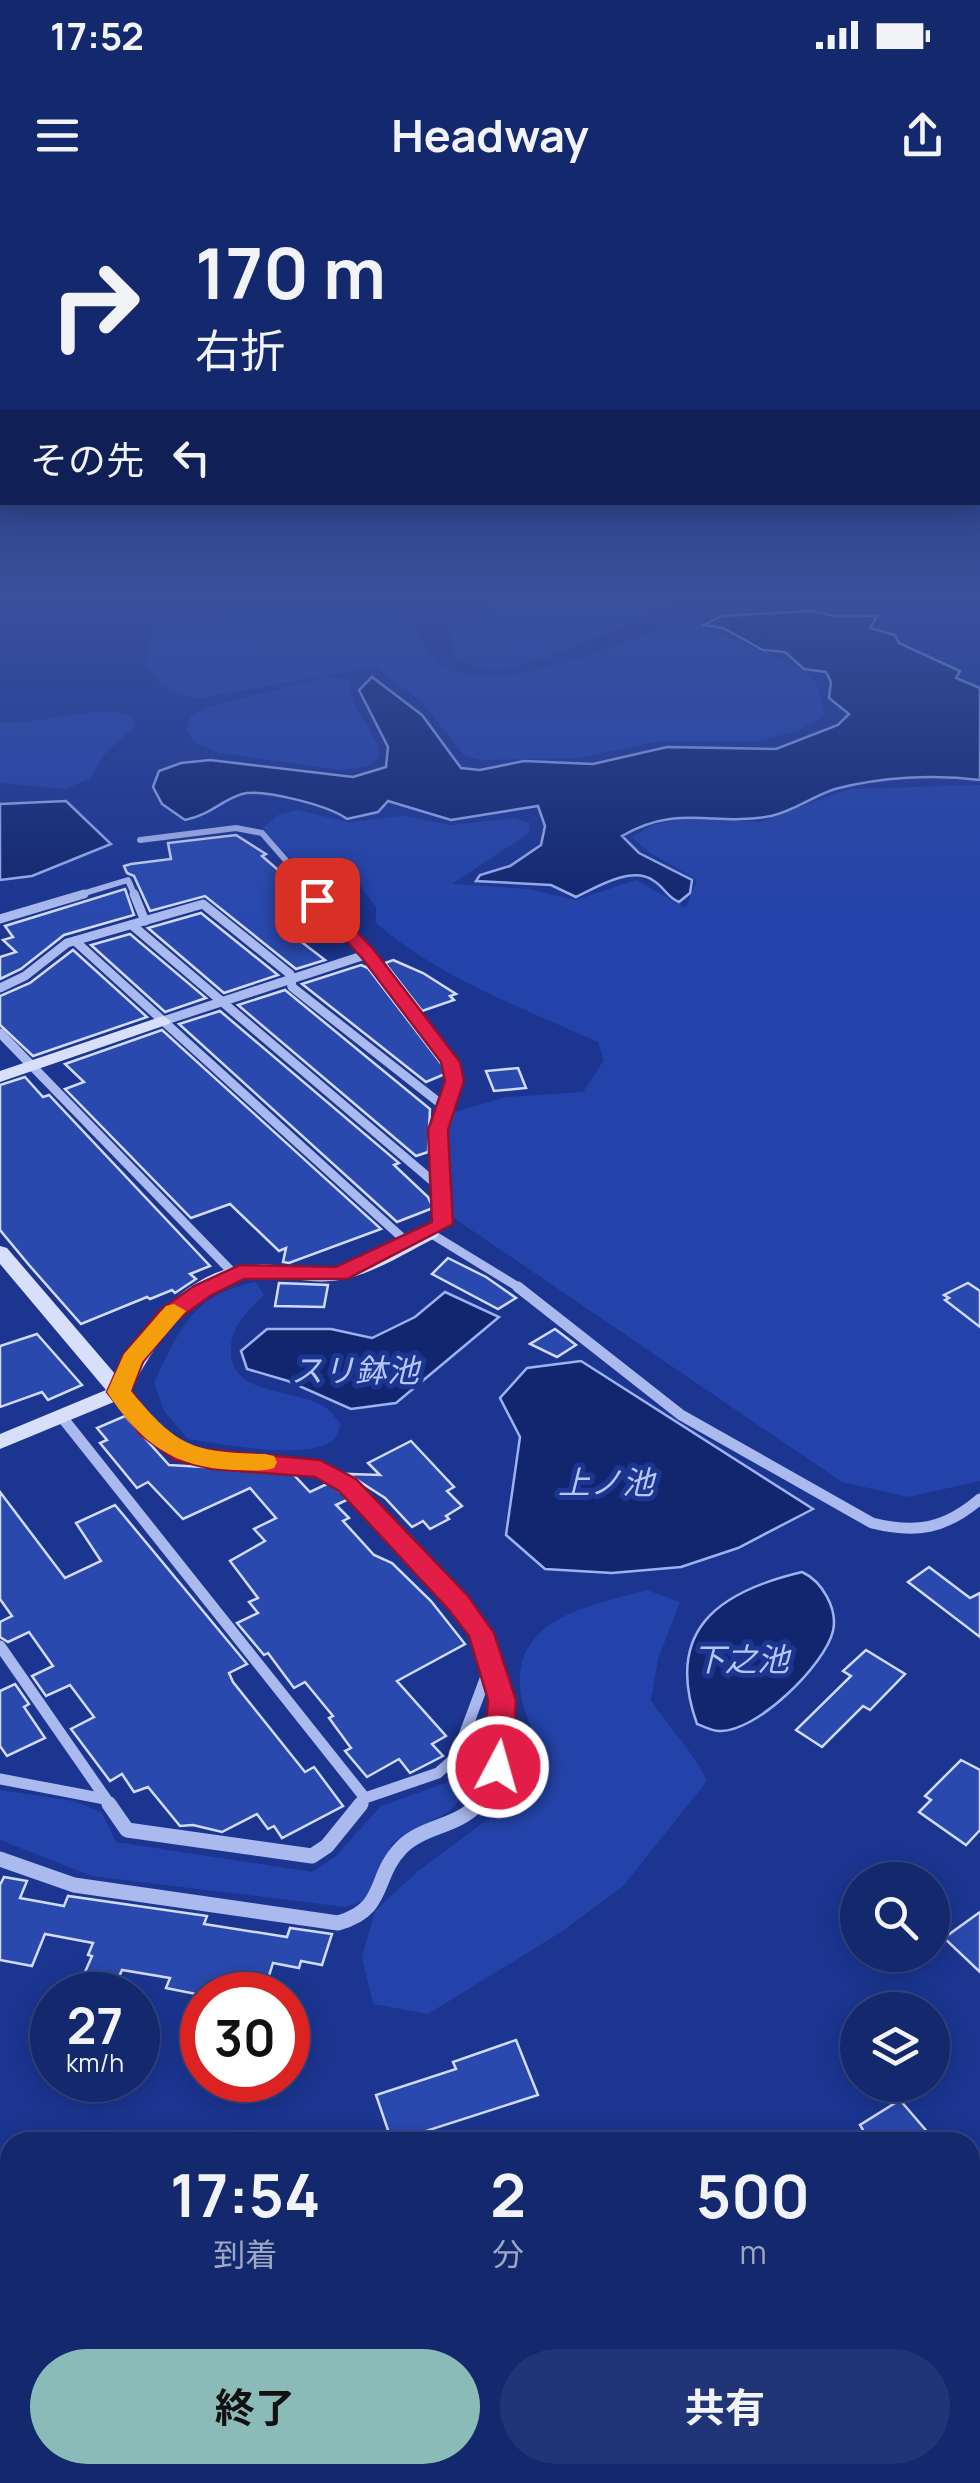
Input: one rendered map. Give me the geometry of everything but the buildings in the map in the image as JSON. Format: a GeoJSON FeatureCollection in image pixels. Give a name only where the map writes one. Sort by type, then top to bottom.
{"type":"FeatureCollection","features":[{"type":"Feature","properties":{"kind":"street"},"geometry":{"type":"LineString","coordinates":[[0,1442],[119,1392],[132,1360],[168,1316],[234,1274],[340,1274],[442,1224],[438,1130],[454,1081],[450,1062],[368,954],[262,833],[236,828],[140,840]]}},
{"type":"Feature","properties":{"kind":"street"},"geometry":{"type":"LineString","coordinates":[[0,919],[128,880],[146,921]]}},
{"type":"Feature","properties":{"kind":"street"},"geometry":{"type":"LineString","coordinates":[[0,988],[25,976],[75,940],[204,904],[290,974],[292,987],[446,1108]]}},
{"type":"Feature","properties":{"kind":"street"},"geometry":{"type":"LineString","coordinates":[[132,925],[442,1189]]}},
{"type":"Feature","properties":{"kind":"street"},"geometry":{"type":"LineString","coordinates":[[75,940],[408,1243]]}},
{"type":"Feature","properties":{"kind":"street"},"geometry":{"type":"LineString","coordinates":[[0,1077],[368,954]]}},
{"type":"Feature","properties":{"kind":"street"},"geometry":{"type":"LineString","coordinates":[[0,1033],[234,1274]]}},
{"type":"Feature","properties":{"kind":"street"},"geometry":{"type":"LineString","coordinates":[[430,1233],[551,1308],[681,1415],[872,1523],[904,1532],[930,1530],[963,1514],[980,1498]]}},
{"type":"Feature","properties":{"kind":"street"},"geometry":{"type":"LineString","coordinates":[[0,1252],[149,1429],[184,1454],[212,1461],[320,1468],[348,1485],[459,1603],[481,1633],[502,1700],[503,1733],[498,1767],[487,1794],[462,1819],[403,1846],[372,1908],[357,1920],[338,1924],[74,1885],[0,1859]]}},
{"type":"Feature","properties":{"kind":"street"},"geometry":{"type":"LineString","coordinates":[[61,1416],[365,1798]]}},
{"type":"Feature","properties":{"kind":"street"},"geometry":{"type":"LineString","coordinates":[[0,1646],[127,1830],[312,1856],[327,1846],[365,1798],[438,1774],[456,1757],[491,1662]]}},
{"type":"Feature","properties":{"kind":"street"},"geometry":{"type":"LineString","coordinates":[[0,1779],[105,1799]]}},
{"type":"Feature","properties":{"kind":"shaded area"},"geometry":{"type":"Polygon","coordinates":[[[230,702],[354,702],[380,757],[367,767],[340,770],[220,753],[195,743],[186,731],[190,716],[230,702]]]}},
{"type":"Feature","properties":{"kind":"shaded area"},"geometry":{"type":"Polygon","coordinates":[[[421,702],[821,702],[825,716],[797,731],[755,742],[661,741],[578,758],[481,760],[465,756],[421,702]]]}},
{"type":"Feature","properties":{"kind":"shaded area"},"geometry":{"type":"Polygon","coordinates":[[[108,711],[132,715],[135,727],[107,751],[89,779],[65,789],[0,783],[0,723],[108,711]]]}},
{"type":"Feature","properties":{"kind":"shaded area"},"geometry":{"type":"Polygon","coordinates":[[[980,785],[980,1481],[908,1497],[842,1482],[448,1214],[447,1114],[507,1097],[583,1092],[604,1060],[598,1042],[427,960],[376,923],[376,907],[352,875],[300,865],[263,828],[278,815],[297,810],[348,822],[404,816],[450,825],[514,818],[530,823],[529,833],[452,884],[528,889],[576,900],[636,880],[686,908],[697,880],[649,852],[632,837],[652,825],[690,817],[759,822],[849,789],[980,785]]]}},
{"type":"Feature","properties":{"kind":"shaded area"},"geometry":{"type":"Polygon","coordinates":[[[256,1282],[264,1295],[236,1328],[231,1344],[234,1367],[254,1384],[313,1401],[327,1409],[341,1424],[335,1438],[323,1445],[264,1449],[188,1439],[164,1411],[154,1383],[181,1330],[202,1305],[216,1296],[256,1282]]]}},
{"type":"Feature","properties":{"kind":"shaded area"},"geometry":{"type":"Polygon","coordinates":[[[647,1590],[680,1602],[658,1659],[651,1700],[707,1781],[623,1886],[561,1932],[428,2014],[373,2004],[362,1957],[375,1911],[418,1871],[498,1812],[535,1739],[520,1686],[522,1662],[531,1644],[562,1617],[647,1590]]]}},
{"type":"Feature","properties":{"kind":"shaded area"},"geometry":{"type":"Polygon","coordinates":[[[481,1734],[488,1739],[486,1764],[475,1784],[448,1812],[393,1842],[366,1900],[345,1907],[92,1876],[0,1840],[0,1790],[73,1801],[101,1812],[116,1842],[312,1872],[335,1857],[381,1806],[446,1783],[462,1769],[481,1734]]]}},
{"type":"Feature","properties":{"kind":"water"},"geometry":{"type":"Polygon","coordinates":[[[365,702],[404,702],[422,715],[461,768],[480,770],[524,761],[593,764],[667,747],[776,749],[838,725],[849,714],[833,702],[980,702],[980,780],[889,779],[835,789],[771,816],[661,820],[622,836],[639,853],[692,880],[690,893],[679,902],[654,881],[635,875],[615,879],[576,897],[551,885],[476,881],[480,875],[510,866],[541,845],[545,826],[538,806],[451,820],[388,801],[378,812],[347,819],[296,799],[252,793],[234,797],[185,820],[162,804],[153,787],[159,771],[181,763],[210,760],[353,777],[386,767],[388,747],[365,702]]]}},
{"type":"Feature","properties":{"kind":"water"},"geometry":{"type":"Polygon","coordinates":[[[66,801],[111,844],[32,876],[0,880],[0,804],[66,801]]]}},
{"type":"Feature","properties":{"kind":"water","name":"スリ鉢池"},"geometry":{"type":"Polygon","coordinates":[[[445,1292],[499,1317],[396,1403],[351,1409],[288,1381],[247,1369],[241,1351],[267,1329],[331,1329],[372,1338],[415,1317],[445,1292]]]}},
{"type":"Feature","properties":{"kind":"water","name":"上ノ池"},"geometry":{"type":"Polygon","coordinates":[[[581,1361],[813,1509],[738,1548],[681,1567],[612,1573],[545,1569],[506,1535],[520,1437],[500,1398],[527,1368],[581,1361]]]}},
{"type":"Feature","properties":{"kind":"water","name":"下之池"},"geometry":{"type":"Polygon","coordinates":[[[802,1572],[822,1589],[833,1614],[833,1631],[817,1661],[787,1694],[751,1721],[719,1731],[697,1724],[689,1692],[688,1664],[693,1640],[705,1621],[745,1591],[802,1572]]]}},
{"type":"Feature","properties":{"kind":"slow traffic"},"geometry":{"type":"LineString","coordinates":[[174,1311],[132,1360],[119,1392],[164,1444],[184,1454],[212,1461],[265,1462]]}},
{"type":"Feature","properties":{"kind":"route"},"geometry":{"type":"LineString","coordinates":[[317,900],[368,954],[450,1062],[454,1081],[438,1130],[442,1224],[340,1274],[240,1272],[202,1291],[168,1316],[132,1360],[119,1392],[164,1444],[184,1454],[212,1461],[320,1468],[348,1485],[459,1603],[481,1633],[502,1700],[498,1767]]}}]}
